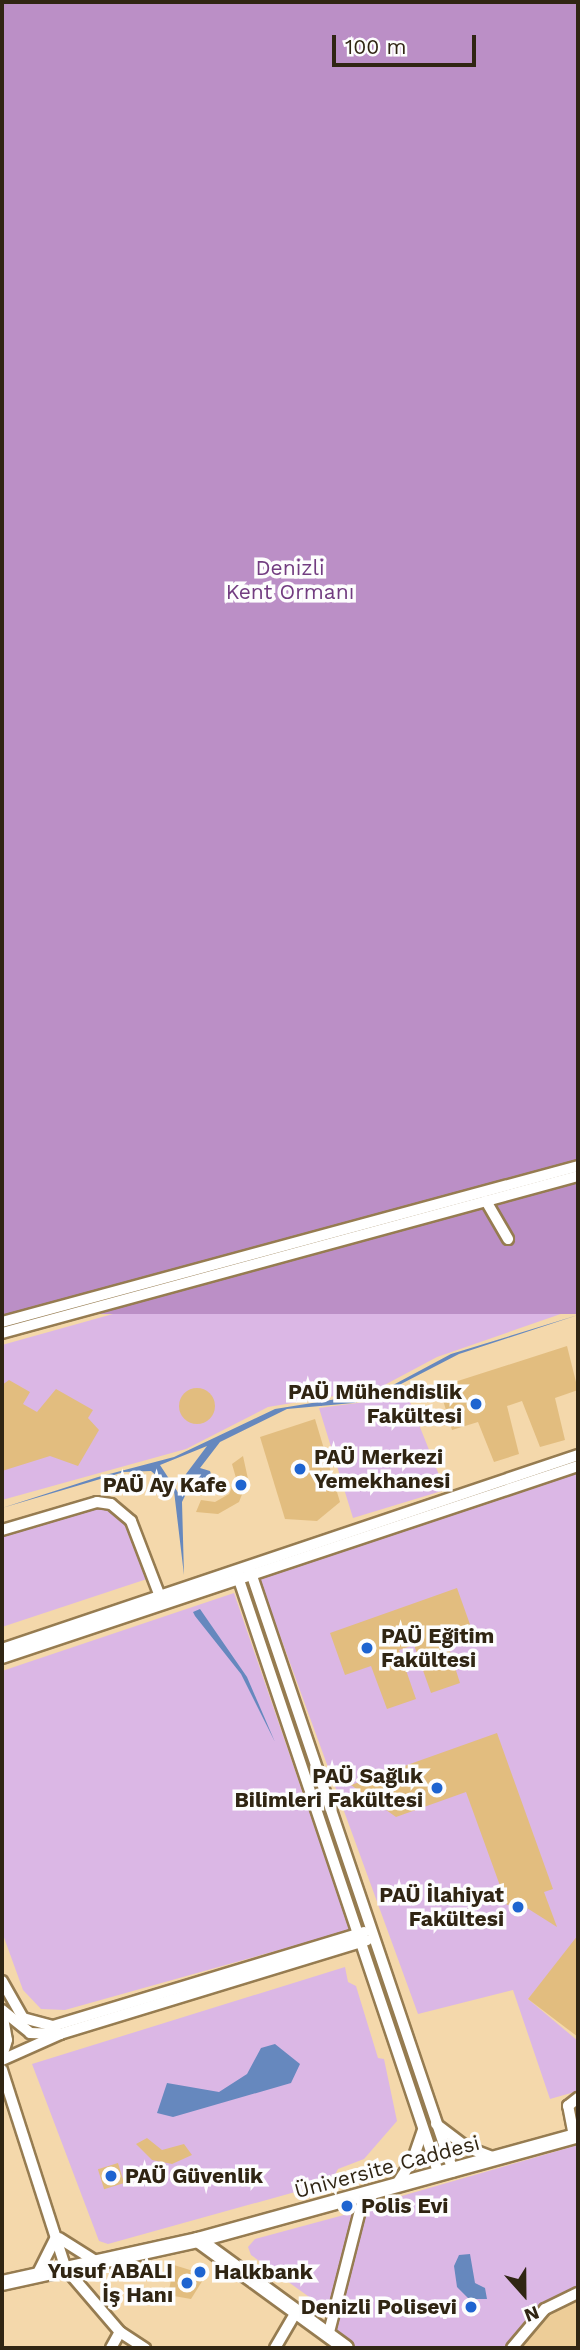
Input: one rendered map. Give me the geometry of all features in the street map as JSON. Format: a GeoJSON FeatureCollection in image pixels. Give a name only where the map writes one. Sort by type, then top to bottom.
{"type":"FeatureCollection","features":[{"type":"Feature","properties":{"kind":"main road","name":"Üniversite Caddesi"},"geometry":{"type":"LineString","coordinates":[[2,2283],[198,2240],[576,2135]]}},
{"type":"Feature","properties":{"kind":"main road"},"geometry":{"type":"LineString","coordinates":[[198,2240],[346,2348]]}},
{"type":"Feature","properties":{"kind":"street"},"geometry":{"type":"LineString","coordinates":[[2,1322],[578,1166]]}},
{"type":"Feature","properties":{"kind":"street"},"geometry":{"type":"LineString","coordinates":[[2,1333],[578,1176]]}},
{"type":"Feature","properties":{"kind":"street"},"geometry":{"type":"LineString","coordinates":[[486,1201],[508,1239]]}},
{"type":"Feature","properties":{"kind":"street"},"geometry":{"type":"LineString","coordinates":[[251,1572],[578,1455]]}},
{"type":"Feature","properties":{"kind":"street"},"geometry":{"type":"LineString","coordinates":[[2,1658],[238,1576],[578,1466]]}},
{"type":"Feature","properties":{"kind":"street"},"geometry":{"type":"LineString","coordinates":[[2,1530],[97,1503],[111,1504],[131,1521],[159,1594]]}},
{"type":"Feature","properties":{"kind":"street"},"geometry":{"type":"LineString","coordinates":[[251,1572],[424,2127],[446,2173]]}},
{"type":"Feature","properties":{"kind":"street"},"geometry":{"type":"LineString","coordinates":[[2,1649],[159,1594],[238,1576]]}},
{"type":"Feature","properties":{"kind":"street"},"geometry":{"type":"LineString","coordinates":[[238,1576],[365,1936],[436,2123],[446,2173]]}},
{"type":"Feature","properties":{"kind":"street"},"geometry":{"type":"LineString","coordinates":[[2,1981],[23,2018],[53,2026],[365,1936]]}},
{"type":"Feature","properties":{"kind":"street"},"geometry":{"type":"LineString","coordinates":[[2,2011],[30,2034],[60,2034],[365,1936]]}},
{"type":"Feature","properties":{"kind":"street"},"geometry":{"type":"LineString","coordinates":[[2,2011],[8,2039],[2,2058]]}},
{"type":"Feature","properties":{"kind":"street"},"geometry":{"type":"LineString","coordinates":[[2,2058],[60,2034]]}},
{"type":"Feature","properties":{"kind":"street"},"geometry":{"type":"LineString","coordinates":[[2,2070],[66,2269],[120,2332],[145,2348]]}},
{"type":"Feature","properties":{"kind":"street"},"geometry":{"type":"LineString","coordinates":[[576,2135],[568,2106],[578,2098]]}},
{"type":"Feature","properties":{"kind":"street"},"geometry":{"type":"LineString","coordinates":[[436,2123],[466,2147],[497,2159]]}},
{"type":"Feature","properties":{"kind":"street"},"geometry":{"type":"LineString","coordinates":[[394,2187],[417,2151],[424,2127]]}},
{"type":"Feature","properties":{"kind":"street"},"geometry":{"type":"LineString","coordinates":[[328,2336],[364,2195]]}},
{"type":"Feature","properties":{"kind":"street"},"geometry":{"type":"LineString","coordinates":[[56,2235],[97,2262]]}},
{"type":"Feature","properties":{"kind":"street"},"geometry":{"type":"LineString","coordinates":[[37,2275],[56,2235]]}},
{"type":"Feature","properties":{"kind":"street"},"geometry":{"type":"LineString","coordinates":[[512,2348],[545,2309],[578,2293]]}},
{"type":"Feature","properties":{"kind":"street"},"geometry":{"type":"LineString","coordinates":[[275,2348],[296,2312]]}},
{"type":"Feature","properties":{"kind":"street"},"geometry":{"type":"LineString","coordinates":[[111,2348],[120,2332]]}},
{"type":"Feature","properties":{"kind":"shaded area"},"geometry":{"type":"Polygon","coordinates":[[[578,1184],[578,1308],[437,1357],[377,1389],[268,1407],[186,1449],[2,1500],[2,1345],[578,1184]]]}},
{"type":"Feature","properties":{"kind":"shaded area"},"geometry":{"type":"Polygon","coordinates":[[[404,1387],[445,1490],[353,1518],[319,1408],[373,1401],[404,1387]]]}},
{"type":"Feature","properties":{"kind":"shaded area"},"geometry":{"type":"Polygon","coordinates":[[[578,1466],[578,1941],[528,1999],[578,2041],[578,2091],[550,2099],[513,1990],[418,2014],[259,1578],[578,1466]]]}},
{"type":"Feature","properties":{"kind":"shaded area"},"geometry":{"type":"Polygon","coordinates":[[[97,1502],[122,1510],[150,1578],[2,1627],[2,1530],[97,1502]]]}},
{"type":"Feature","properties":{"kind":"shaded area"},"geometry":{"type":"Polygon","coordinates":[[[234,1593],[350,1930],[65,2010],[41,2009],[23,1990],[2,1932],[2,1671],[234,1593]]]}},
{"type":"Feature","properties":{"kind":"shaded area"},"geometry":{"type":"Polygon","coordinates":[[[345,1967],[348,1982],[356,1986],[378,2058],[384,2059],[397,2121],[364,2159],[338,2169],[331,2182],[108,2244],[99,2241],[32,2064],[345,1967]]]}},
{"type":"Feature","properties":{"kind":"shaded area"},"geometry":{"type":"Polygon","coordinates":[[[578,2145],[578,2293],[545,2309],[513,2348],[346,2348],[328,2336],[367,2206],[578,2145]]]}},
{"type":"Feature","properties":{"kind":"shaded area"},"geometry":{"type":"Polygon","coordinates":[[[355,2212],[330,2312],[251,2255],[248,2247],[255,2239],[355,2212]]]}},
{"type":"Feature","properties":{"kind":"shaded area"},"geometry":{"type":"Polygon","coordinates":[[[578,2293],[578,2348],[512,2348],[545,2309],[578,2293]]]}},
{"type":"Feature","properties":{"kind":"green space","name":"Denizli Kent Ormanı"},"geometry":{"type":"Polygon","coordinates":[[[2,2],[578,2],[578,1314],[2,1314],[2,2]]]}},
{"type":"Feature","properties":{"kind":"water"},"geometry":{"type":"Polygon","coordinates":[[[578,1315],[459,1354],[374,1398],[353,1403],[287,1409],[220,1442],[200,1468],[210,1471],[213,1481],[205,1485],[195,1475],[182,1502],[184,1575],[174,1491],[151,1471],[124,1472],[2,1508],[98,1477],[174,1457],[275,1409],[380,1392],[451,1354],[578,1315]],[[207,1446],[160,1465],[179,1494],[186,1474],[207,1446]]]}},
{"type":"Feature","properties":{"kind":"water"},"geometry":{"type":"Polygon","coordinates":[[[200,1609],[247,1677],[275,1742],[241,1674],[195,1616],[193,1612],[200,1609]]]}},
{"type":"Feature","properties":{"kind":"water"},"geometry":{"type":"Polygon","coordinates":[[[275,2044],[300,2064],[291,2083],[173,2117],[157,2113],[167,2083],[219,2092],[247,2074],[261,2048],[275,2044]]]}},
{"type":"Feature","properties":{"kind":"water"},"geometry":{"type":"Polygon","coordinates":[[[470,2254],[475,2283],[485,2288],[487,2299],[469,2299],[457,2287],[454,2266],[459,2255],[470,2254]]]}},
{"type":"Feature","properties":{"kind":"building","name":"PAÜ Mühendislik Fakültesi"},"geometry":{"type":"Polygon","coordinates":[[[567,1346],[578,1390],[555,1398],[565,1440],[540,1447],[522,1401],[507,1406],[519,1454],[494,1462],[478,1422],[452,1430],[439,1387],[567,1346]]]}},
{"type":"Feature","properties":{"kind":"building"},"geometry":{"type":"Polygon","coordinates":[[[9,1380],[30,1392],[23,1404],[37,1412],[56,1389],[93,1410],[88,1418],[99,1430],[78,1466],[50,1456],[2,1471],[2,1385],[9,1380]]]}},
{"type":"Feature","properties":{"kind":"building"},"geometry":{"type":"Polygon","coordinates":[[[197,1388],[210,1393],[215,1406],[210,1419],[197,1424],[184,1419],[179,1406],[184,1393],[197,1388]]]}},
{"type":"Feature","properties":{"kind":"building","name":"PAÜ Merkezi Yemekhanesi"},"geometry":{"type":"Polygon","coordinates":[[[315,1419],[340,1502],[317,1521],[285,1519],[260,1437],[315,1419]]]}},
{"type":"Feature","properties":{"kind":"building","name":"PAÜ Ay Kafe"},"geometry":{"type":"Polygon","coordinates":[[[243,1456],[248,1479],[239,1502],[218,1514],[196,1512],[201,1500],[215,1502],[229,1494],[236,1478],[232,1464],[243,1456]]]}},
{"type":"Feature","properties":{"kind":"building","name":"PAÜ Eğitim Fakültesi"},"geometry":{"type":"Polygon","coordinates":[[[457,1588],[472,1630],[446,1639],[460,1683],[431,1693],[414,1645],[399,1650],[416,1699],[387,1709],[371,1666],[345,1675],[330,1633],[457,1588]]]}},
{"type":"Feature","properties":{"kind":"building","name":"PAÜ Sağlık Bilimleri Fakültesi"},"geometry":{"type":"Polygon","coordinates":[[[497,1733],[553,1889],[544,1892],[557,1927],[519,1903],[507,1905],[466,1792],[396,1817],[351,1785],[497,1733]]]}},
{"type":"Feature","properties":{"kind":"building"},"geometry":{"type":"Polygon","coordinates":[[[578,1935],[578,2037],[528,1999],[578,1935]]]}},
{"type":"Feature","properties":{"kind":"building"},"geometry":{"type":"Polygon","coordinates":[[[147,2138],[162,2150],[184,2144],[192,2155],[172,2164],[152,2160],[136,2144],[147,2138]]]}},
{"type":"Feature","properties":{"kind":"building","name":"PAÜ Güvenlik"},"geometry":{"type":"Polygon","coordinates":[[[118,2163],[124,2183],[104,2189],[98,2169],[118,2163]]]}},
{"type":"Feature","properties":{"kind":"building","name":"Yusuf ABALI İş Hanı"},"geometry":{"type":"Polygon","coordinates":[[[174,2265],[206,2275],[191,2299],[168,2295],[174,2265]]]}},
{"type":"Feature","properties":{"kind":"place","name":"PAÜ Mühendislik Fakültesi"},"geometry":{"type":"Point","coordinates":[476,1404]}},
{"type":"Feature","properties":{"kind":"place","name":"PAÜ Merkezi Yemekhanesi"},"geometry":{"type":"Point","coordinates":[300,1469]}},
{"type":"Feature","properties":{"kind":"place","name":"PAÜ Ay Kafe"},"geometry":{"type":"Point","coordinates":[241,1485]}},
{"type":"Feature","properties":{"kind":"place","name":"PAÜ Eğitim Fakültesi"},"geometry":{"type":"Point","coordinates":[367,1648]}},
{"type":"Feature","properties":{"kind":"place","name":"PAÜ Sağlık Bilimleri Fakültesi"},"geometry":{"type":"Point","coordinates":[437,1788]}},
{"type":"Feature","properties":{"kind":"place","name":"PAÜ İlahiyat Fakültesi"},"geometry":{"type":"Point","coordinates":[518,1907]}},
{"type":"Feature","properties":{"kind":"place","name":"PAÜ Güvenlik"},"geometry":{"type":"Point","coordinates":[111,2176]}},
{"type":"Feature","properties":{"kind":"place","name":"Polis Evi"},"geometry":{"type":"Point","coordinates":[347,2206]}},
{"type":"Feature","properties":{"kind":"place","name":"Halkbank"},"geometry":{"type":"Point","coordinates":[200,2272]}},
{"type":"Feature","properties":{"kind":"place","name":"Yusuf ABALI İş Hanı"},"geometry":{"type":"Point","coordinates":[187,2283]}},
{"type":"Feature","properties":{"kind":"place","name":"Denizli Polisevi"},"geometry":{"type":"Point","coordinates":[471,2307]}}]}
